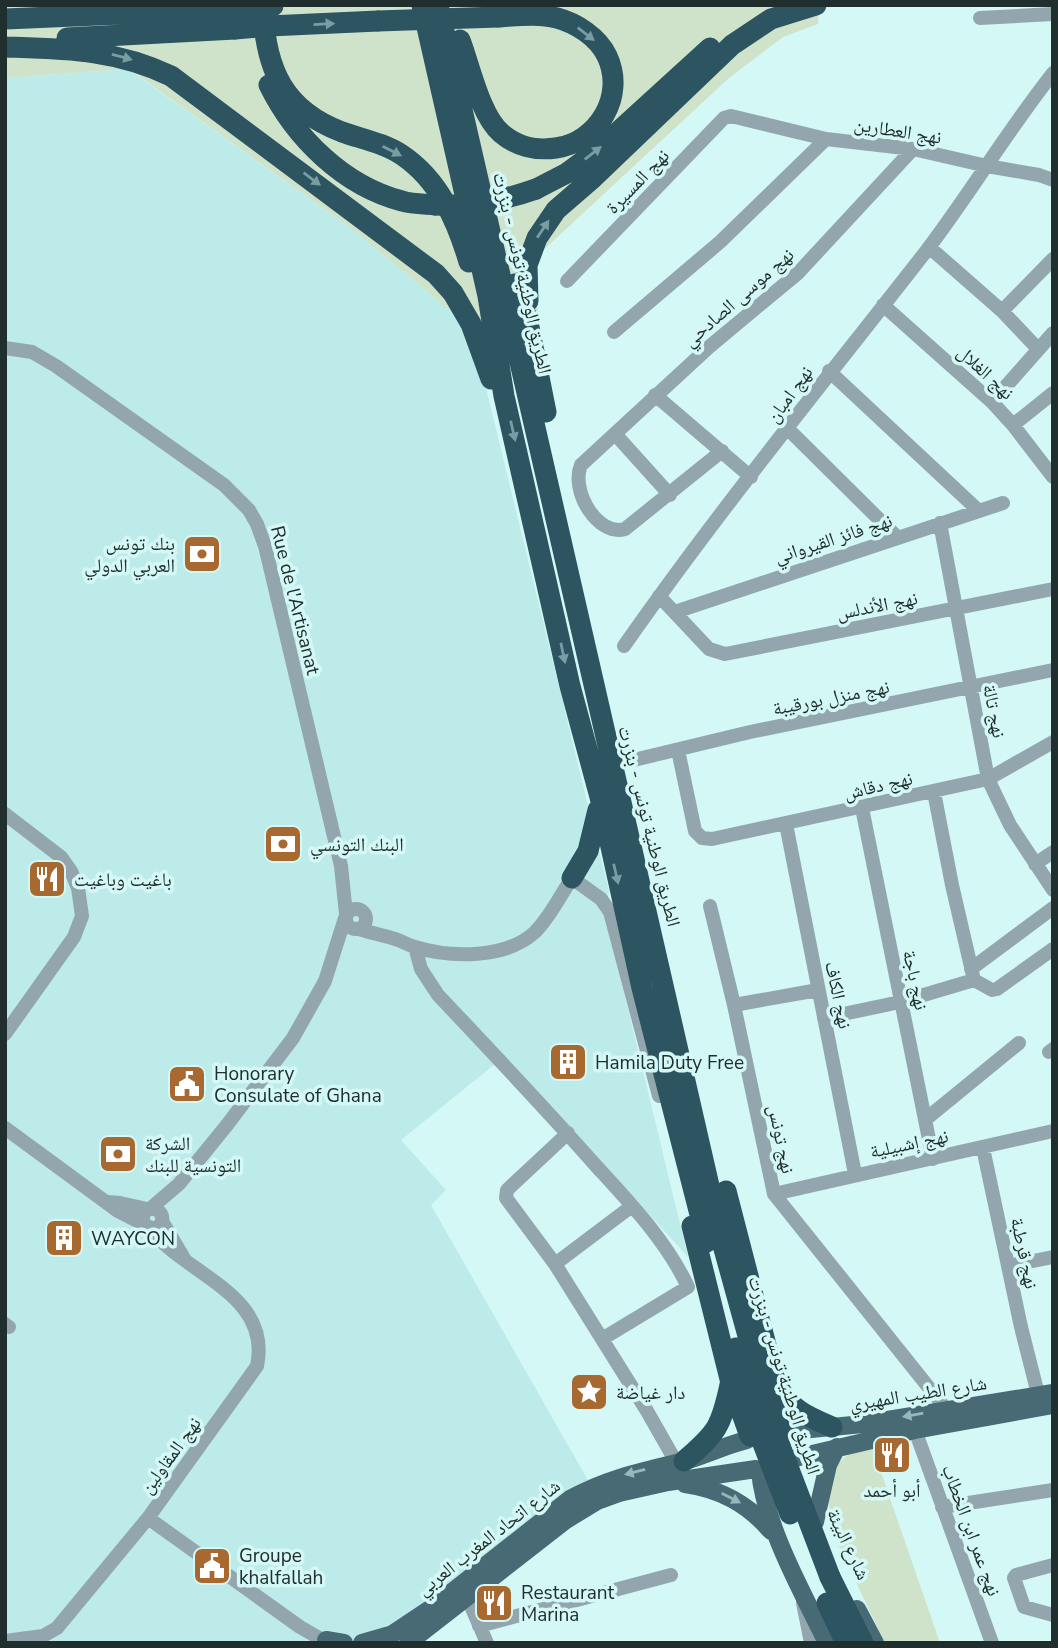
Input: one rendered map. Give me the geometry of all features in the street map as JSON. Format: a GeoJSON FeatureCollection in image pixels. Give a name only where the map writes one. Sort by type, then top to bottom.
{"type":"FeatureCollection","features":[{"type":"Feature","properties":{"kind":"highway"},"geometry":{"type":"LineString","coordinates":[[5,17],[100,5]]}},
{"type":"Feature","properties":{"kind":"highway"},"geometry":{"type":"LineString","coordinates":[[263,5],[264,33],[275,72],[286,92],[301,110],[321,123],[391,148],[419,169],[441,195],[466,253],[486,325],[495,343]]}},
{"type":"Feature","properties":{"kind":"highway"},"geometry":{"type":"LineString","coordinates":[[271,16],[283,5]]}},
{"type":"Feature","properties":{"kind":"highway","name":"الطريق الوطنية تونس - بنزرت"},"geometry":{"type":"LineString","coordinates":[[422,5],[488,296],[505,396],[570,686],[600,797],[642,988],[714,1240]]}},
{"type":"Feature","properties":{"kind":"highway","name":"الطريق الوطنية تونس - بنزرت"},"geometry":{"type":"LineString","coordinates":[[438,5],[562,552],[581,622],[660,964],[714,1240],[759,1433],[816,1583],[846,1643]]}},
{"type":"Feature","properties":{"kind":"highway"},"geometry":{"type":"LineString","coordinates":[[453,5],[520,303],[527,317]]}},
{"type":"Feature","properties":{"kind":"highway"},"geometry":{"type":"LineString","coordinates":[[5,17],[242,14],[378,21],[497,13],[554,5]]}},
{"type":"Feature","properties":{"kind":"highway"},"geometry":{"type":"LineString","coordinates":[[242,14],[254,35],[263,70],[282,111],[299,132],[329,161],[354,179],[402,201],[435,205],[478,204],[536,189],[567,173],[597,151],[704,52],[757,17],[781,7],[799,5]]}},
{"type":"Feature","properties":{"kind":"highway"},"geometry":{"type":"LineString","coordinates":[[581,622],[580,590],[571,538],[527,317],[527,265],[537,238],[556,210],[732,45],[771,19],[816,5]]}},
{"type":"Feature","properties":{"kind":"highway"},"geometry":{"type":"LineString","coordinates":[[460,40],[488,117],[500,132],[521,146],[544,150],[575,144],[587,137],[600,124],[613,88],[607,54],[588,33],[570,23],[545,16],[497,13]]}},
{"type":"Feature","properties":{"kind":"highway"},"geometry":{"type":"LineString","coordinates":[[5,44],[242,14]]}},
{"type":"Feature","properties":{"kind":"highway"},"geometry":{"type":"LineString","coordinates":[[5,44],[115,55],[146,64],[171,76],[200,96],[436,274],[462,307],[471,324],[489,377],[505,396]]}},
{"type":"Feature","properties":{"kind":"highway"},"geometry":{"type":"LineString","coordinates":[[572,878],[592,840],[600,797]]}},
{"type":"Feature","properties":{"kind":"highway"},"geometry":{"type":"LineString","coordinates":[[660,964],[685,1035],[787,1429]]}},
{"type":"Feature","properties":{"kind":"highway"},"geometry":{"type":"LineString","coordinates":[[642,988],[666,1124],[731,1383],[748,1438]]}},
{"type":"Feature","properties":{"kind":"highway"},"geometry":{"type":"LineString","coordinates":[[775,1380],[787,1402],[834,1437]]}},
{"type":"Feature","properties":{"kind":"highway"},"geometry":{"type":"LineString","coordinates":[[680,1461],[704,1445],[718,1428],[731,1383]]}},
{"type":"Feature","properties":{"kind":"highway","name":"الطريق الوطنية تونس - بنزرت"},"geometry":{"type":"LineString","coordinates":[[816,1583],[863,1643]]}},
{"type":"Feature","properties":{"kind":"main road","name":"شارع الطيب المهيري"},"geometry":{"type":"LineString","coordinates":[[795,1459],[834,1437],[946,1409],[1046,1400]]}},
{"type":"Feature","properties":{"kind":"main road","name":"شارع الطيب المهيري"},"geometry":{"type":"LineString","coordinates":[[787,1429],[834,1437],[915,1430],[1046,1400]]}},
{"type":"Feature","properties":{"kind":"main road"},"geometry":{"type":"LineString","coordinates":[[759,1471],[780,1473],[795,1459],[797,1444],[787,1429],[768,1423],[748,1438],[747,1457],[759,1471],[763,1495],[780,1542]]}},
{"type":"Feature","properties":{"kind":"main road"},"geometry":{"type":"LineString","coordinates":[[815,1522],[834,1437]]}},
{"type":"Feature","properties":{"kind":"main road","name":"شارع اتحاد المغرب العربي"},"geometry":{"type":"LineString","coordinates":[[393,1640],[570,1499],[615,1477],[680,1461],[748,1438]]}},
{"type":"Feature","properties":{"kind":"main road","name":"شارع البيئة"},"geometry":{"type":"LineString","coordinates":[[795,1459],[795,1471],[815,1522],[837,1572],[875,1643]]}},
{"type":"Feature","properties":{"kind":"main road","name":"شارع اتحاد المغرب العربي"},"geometry":{"type":"LineString","coordinates":[[393,1640],[467,1597],[587,1506],[619,1493],[668,1482],[759,1471]]}},
{"type":"Feature","properties":{"kind":"main road"},"geometry":{"type":"LineString","coordinates":[[668,1482],[702,1486],[740,1502],[758,1516],[816,1583],[827,1643]]}},
{"type":"Feature","properties":{"kind":"main road"},"geometry":{"type":"LineString","coordinates":[[362,1643],[393,1640]]}},
{"type":"Feature","properties":{"kind":"main road"},"geometry":{"type":"LineString","coordinates":[[321,1642],[344,1643]]}},
{"type":"Feature","properties":{"kind":"street"},"geometry":{"type":"LineString","coordinates":[[980,18],[1053,15]]}},
{"type":"Feature","properties":{"kind":"street","name":"نهج امبان"},"geometry":{"type":"LineString","coordinates":[[624,646],[830,371],[929,247],[1053,72]]}},
{"type":"Feature","properties":{"kind":"street","name":"نهج العطارين"},"geometry":{"type":"LineString","coordinates":[[738,116],[825,139],[913,149],[1053,180]]}},
{"type":"Feature","properties":{"kind":"street","name":"نهج المسيرة"},"geometry":{"type":"LineString","coordinates":[[567,281],[724,118],[738,116]]}},
{"type":"Feature","properties":{"kind":"street"},"geometry":{"type":"LineString","coordinates":[[614,332],[720,242],[825,139]]}},
{"type":"Feature","properties":{"kind":"street","name":"نهج موسى الصادحي"},"geometry":{"type":"LineString","coordinates":[[670,495],[625,529],[611,531],[584,505],[579,482],[581,465],[616,435],[655,395],[798,273],[913,149]]}},
{"type":"Feature","properties":{"kind":"street"},"geometry":{"type":"LineString","coordinates":[[929,247],[1002,311],[1038,349]]}},
{"type":"Feature","properties":{"kind":"street"},"geometry":{"type":"LineString","coordinates":[[1002,311],[1053,259]]}},
{"type":"Feature","properties":{"kind":"street","name":"نهج الغلال"},"geometry":{"type":"LineString","coordinates":[[883,305],[992,402],[1053,477]]}},
{"type":"Feature","properties":{"kind":"street"},"geometry":{"type":"LineString","coordinates":[[992,402],[1053,332]]}},
{"type":"Feature","properties":{"kind":"street","name":"Rue de l'Artisanat"},"geometry":{"type":"LineString","coordinates":[[5,348],[32,352],[56,366],[224,485],[249,510],[264,546],[354,918]]}},
{"type":"Feature","properties":{"kind":"street"},"geometry":{"type":"LineString","coordinates":[[830,371],[978,510]]}},
{"type":"Feature","properties":{"kind":"street"},"geometry":{"type":"LineString","coordinates":[[1013,425],[1053,393]]}},
{"type":"Feature","properties":{"kind":"street"},"geometry":{"type":"LineString","coordinates":[[655,395],[751,477]]}},
{"type":"Feature","properties":{"kind":"street"},"geometry":{"type":"LineString","coordinates":[[788,429],[897,537]]}},
{"type":"Feature","properties":{"kind":"street"},"geometry":{"type":"LineString","coordinates":[[616,435],[670,495],[722,451]]}},
{"type":"Feature","properties":{"kind":"street","name":"نهج فائز القيرواني"},"geometry":{"type":"LineString","coordinates":[[675,612],[1003,503]]}},
{"type":"Feature","properties":{"kind":"street","name":"نهج تالة"},"geometry":{"type":"LineString","coordinates":[[940,523],[988,779],[1010,825],[1053,890]]}},
{"type":"Feature","properties":{"kind":"street","name":"نهج الأندلس"},"geometry":{"type":"LineString","coordinates":[[675,612],[709,649],[717,653],[736,653],[1053,589]]}},
{"type":"Feature","properties":{"kind":"street"},"geometry":{"type":"LineString","coordinates":[[659,596],[675,612]]}},
{"type":"Feature","properties":{"kind":"street","name":"نهج منزل بورقيبة"},"geometry":{"type":"LineString","coordinates":[[614,764],[750,732],[1053,670]]}},
{"type":"Feature","properties":{"kind":"street","name":"نهج دقاش"},"geometry":{"type":"LineString","coordinates":[[678,750],[695,831],[702,838],[712,839],[988,779],[1053,742]]}},
{"type":"Feature","properties":{"kind":"street"},"geometry":{"type":"LineString","coordinates":[[934,792],[973,974],[992,990],[997,989],[1053,949]]}},
{"type":"Feature","properties":{"kind":"street","name":"نهج باجة"},"geometry":{"type":"LineString","coordinates":[[862,808],[933,1159]]}},
{"type":"Feature","properties":{"kind":"street"},"geometry":{"type":"LineString","coordinates":[[5,814],[61,857],[78,888],[82,916],[74,937],[5,1034]]}},
{"type":"Feature","properties":{"kind":"street","name":"نهج الكاف"},"geometry":{"type":"LineString","coordinates":[[786,824],[855,1174]]}},
{"type":"Feature","properties":{"kind":"street"},"geometry":{"type":"LineString","coordinates":[[1035,864],[1053,852]]}},
{"type":"Feature","properties":{"kind":"street"},"geometry":{"type":"LineString","coordinates":[[153,1218],[293,1038],[319,996],[330,962],[354,918],[415,947],[462,954],[505,948],[534,933],[547,918],[572,878],[601,899],[610,912],[666,1124]]}},
{"type":"Feature","properties":{"kind":"street","name":"نهج تونس"},"geometry":{"type":"LineString","coordinates":[[710,906],[774,1194],[946,1409]]}},
{"type":"Feature","properties":{"kind":"street"},"geometry":{"type":"LineString","coordinates":[[824,1018],[900,1002],[973,974],[1053,908]]}},
{"type":"Feature","properties":{"kind":"street"},"geometry":{"type":"LineString","coordinates":[[415,947],[421,969],[438,995],[568,1133],[632,1206],[666,1250],[688,1287],[698,1294],[709,1294]]}},
{"type":"Feature","properties":{"kind":"street"},"geometry":{"type":"LineString","coordinates":[[734,1005],[818,990]]}},
{"type":"Feature","properties":{"kind":"street"},"geometry":{"type":"LineString","coordinates":[[926,1119],[1019,1042]]}},
{"type":"Feature","properties":{"kind":"street","name":"نهج المقاولين"},"geometry":{"type":"LineString","coordinates":[[5,1128],[118,1211],[153,1218],[167,1248],[246,1308],[254,1321],[260,1349],[254,1373],[148,1518],[57,1628],[43,1636],[5,1641]]}},
{"type":"Feature","properties":{"kind":"street","name":"نهج إشبيلية"},"geometry":{"type":"LineString","coordinates":[[774,1194],[1053,1131]]}},
{"type":"Feature","properties":{"kind":"street"},"geometry":{"type":"LineString","coordinates":[[568,1133],[505,1194],[508,1202],[555,1264],[680,1461]]}},
{"type":"Feature","properties":{"kind":"street","name":"نهج قرطبة"},"geometry":{"type":"LineString","coordinates":[[983,1148],[1008,1266],[1046,1400]]}},
{"type":"Feature","properties":{"kind":"street"},"geometry":{"type":"LineString","coordinates":[[555,1264],[632,1206]]}},
{"type":"Feature","properties":{"kind":"street"},"geometry":{"type":"LineString","coordinates":[[1008,1266],[1053,1257]]}},
{"type":"Feature","properties":{"kind":"street"},"geometry":{"type":"LineString","coordinates":[[602,1339],[688,1287]]}},
{"type":"Feature","properties":{"kind":"street","name":"نهج عمر ابن الخطاب"},"geometry":{"type":"LineString","coordinates":[[915,1430],[992,1643]]}},
{"type":"Feature","properties":{"kind":"street"},"geometry":{"type":"LineString","coordinates":[[942,1507],[1053,1490]]}},
{"type":"Feature","properties":{"kind":"street"},"geometry":{"type":"LineString","coordinates":[[148,1518],[321,1642]]}},
{"type":"Feature","properties":{"kind":"street"},"geometry":{"type":"LineString","coordinates":[[1053,1564],[1016,1575],[1014,1578],[1024,1607],[1053,1615]]}},
{"type":"Feature","properties":{"kind":"street"},"geometry":{"type":"LineString","coordinates":[[480,1626],[671,1575]]}},
{"type":"Feature","properties":{"kind":"street"},"geometry":{"type":"LineString","coordinates":[[811,1643],[803,1606],[816,1583]]}},
{"type":"Feature","properties":{"kind":"street"},"geometry":{"type":"LineString","coordinates":[[467,1597],[487,1643]]}},
{"type":"Feature","properties":{"kind":"shaded area"},"geometry":{"type":"Polygon","coordinates":[[[128,69],[353,230],[465,323],[484,380],[609,891],[605,914],[688,1257],[505,1056],[401,1140],[446,1190],[431,1205],[590,1484],[367,1643],[5,1643],[5,78],[128,69]]]}},
{"type":"Feature","properties":{"kind":"green space"},"geometry":{"type":"Polygon","coordinates":[[[5,5],[819,5],[818,24],[783,37],[729,78],[539,254],[534,279],[539,320],[471,339],[465,323],[353,230],[129,69],[5,78],[5,5]]]}},
{"type":"Feature","properties":{"kind":"green space"},"geometry":{"type":"Polygon","coordinates":[[[873,1449],[940,1643],[885,1643],[833,1534],[828,1498],[836,1465],[851,1452],[873,1449]]]}},
{"type":"Feature","properties":{"kind":"place","name":"بنك تونس العربي الدولي"},"geometry":{"type":"Point","coordinates":[202,554]}},
{"type":"Feature","properties":{"kind":"place","name":"البنك التونسي"},"geometry":{"type":"Point","coordinates":[283,844]}},
{"type":"Feature","properties":{"kind":"place","name":"باغيت وباغيت"},"geometry":{"type":"Point","coordinates":[47,879]}},
{"type":"Feature","properties":{"kind":"place","name":"Hamila Duty Free"},"geometry":{"type":"Point","coordinates":[568,1062]}},
{"type":"Feature","properties":{"kind":"place","name":"Honorary Consulate of Ghana"},"geometry":{"type":"Point","coordinates":[187,1084]}},
{"type":"Feature","properties":{"kind":"place","name":"الشركة التونسية للبنك"},"geometry":{"type":"Point","coordinates":[118,1154]}},
{"type":"Feature","properties":{"kind":"place","name":"WAYCON"},"geometry":{"type":"Point","coordinates":[64,1238]}},
{"type":"Feature","properties":{"kind":"place","name":"دار غياضة"},"geometry":{"type":"Point","coordinates":[589,1392]}},
{"type":"Feature","properties":{"kind":"place","name":"أبو أحمد"},"geometry":{"type":"Point","coordinates":[892,1455]}},
{"type":"Feature","properties":{"kind":"place","name":"Groupe khalfallah"},"geometry":{"type":"Point","coordinates":[212,1566]}},
{"type":"Feature","properties":{"kind":"place","name":"Restaurant Marina"},"geometry":{"type":"Point","coordinates":[494,1603]}}]}
